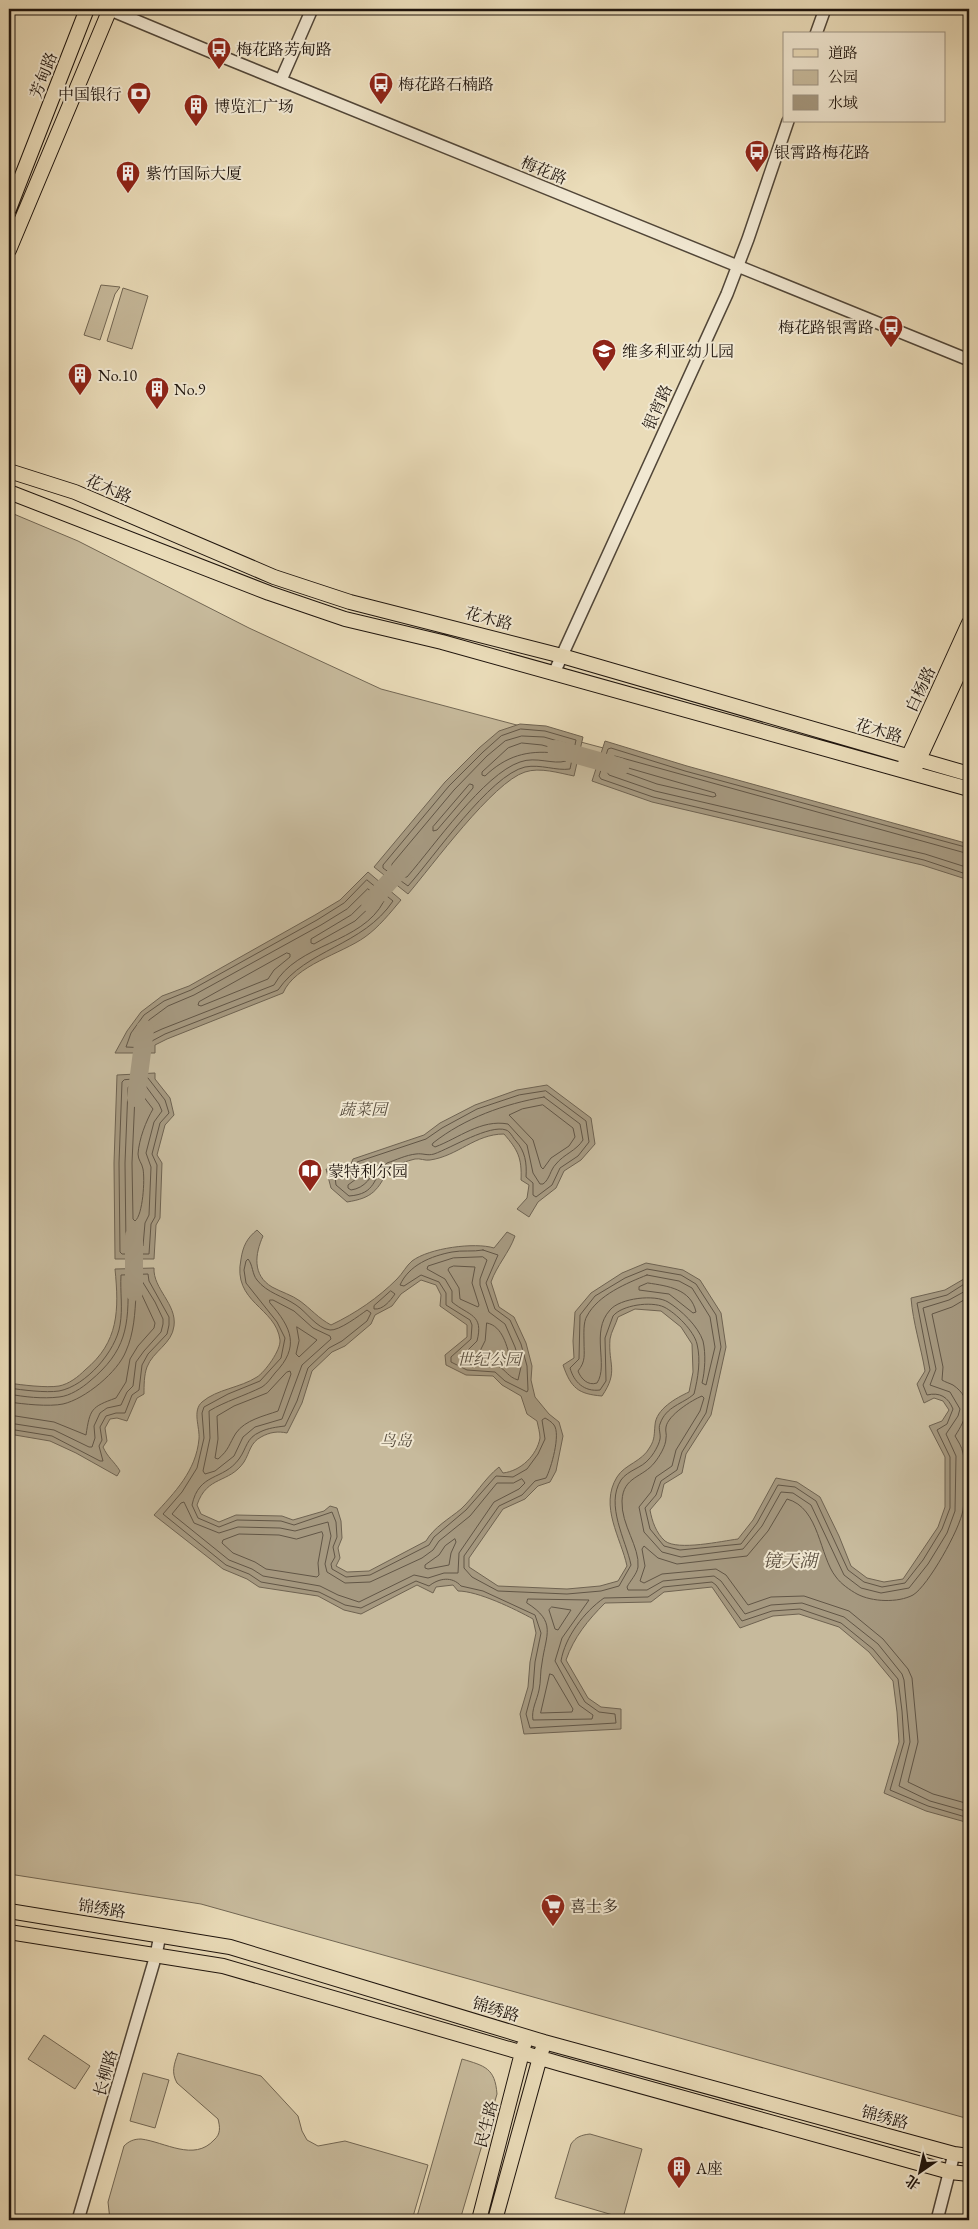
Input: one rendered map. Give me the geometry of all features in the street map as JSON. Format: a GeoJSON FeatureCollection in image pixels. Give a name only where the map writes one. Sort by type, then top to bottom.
{"type":"FeatureCollection","features":[{"type":"Feature","properties":{"kind":"main road","name":"芳甸路"},"geometry":{"type":"LineString","coordinates":[[9,209],[87,9]]}},
{"type":"Feature","properties":{"kind":"main road"},"geometry":{"type":"LineString","coordinates":[[9,250],[109,9]]}},
{"type":"Feature","properties":{"kind":"main road","name":"花木路"},"geometry":{"type":"LineString","coordinates":[[9,471],[75,492],[274,577],[350,602],[562,656],[911,765],[969,789]]}},
{"type":"Feature","properties":{"kind":"main road","name":"花木路"},"geometry":{"type":"LineString","coordinates":[[9,492],[269,593],[345,619],[442,642],[554,673],[911,765],[969,774]]}},
{"type":"Feature","properties":{"kind":"main road","name":"白杨路"},"geometry":{"type":"LineString","coordinates":[[911,765],[969,623]]}},
{"type":"Feature","properties":{"kind":"main road","name":"白杨路"},"geometry":{"type":"LineString","coordinates":[[911,765],[969,651]]}},
{"type":"Feature","properties":{"kind":"main road","name":"锦绣路"},"geometry":{"type":"LineString","coordinates":[[9,1911],[160,1934],[230,1947],[544,2042],[954,2154],[969,2156]]}},
{"type":"Feature","properties":{"kind":"main road"},"geometry":{"type":"LineString","coordinates":[[9,1932],[223,1966],[540,2058],[950,2172],[969,2174]]}},
{"type":"Feature","properties":{"kind":"main road","name":"民生路"},"geometry":{"type":"LineString","coordinates":[[479,2220],[527,2037]]}},
{"type":"Feature","properties":{"kind":"main road"},"geometry":{"type":"LineString","coordinates":[[495,2220],[544,2042]]}},
{"type":"Feature","properties":{"kind":"street","name":"梅花路"},"geometry":{"type":"LineString","coordinates":[[109,9],[969,360]]}},
{"type":"Feature","properties":{"kind":"street"},"geometry":{"type":"LineString","coordinates":[[281,80],[312,9]]}},
{"type":"Feature","properties":{"kind":"street"},"geometry":{"type":"LineString","coordinates":[[817,32],[825,9]]}},
{"type":"Feature","properties":{"kind":"street","name":"银宵路"},"geometry":{"type":"LineString","coordinates":[[554,673],[738,266],[788,122]]}},
{"type":"Feature","properties":{"kind":"street","name":"长柳路"},"geometry":{"type":"LineString","coordinates":[[78,2220],[156,1955],[160,1934]]}},
{"type":"Feature","properties":{"kind":"street"},"geometry":{"type":"LineString","coordinates":[[937,2220],[954,2154]]}},
{"type":"Feature","properties":{"kind":"green space"},"geometry":{"type":"Polygon","coordinates":[[[101,285],[120,287],[115,294],[100,340],[84,335],[101,285]]]}},
{"type":"Feature","properties":{"kind":"green space"},"geometry":{"type":"Polygon","coordinates":[[[123,288],[148,296],[132,349],[107,341],[123,288]]]}},
{"type":"Feature","properties":{"kind":"green space","name":"世纪公园"},"geometry":{"type":"Polygon","coordinates":[[[9,512],[78,541],[249,628],[381,689],[969,845],[969,2119],[201,1904],[9,1874],[9,512]]]}},
{"type":"Feature","properties":{"kind":"green space"},"geometry":{"type":"Polygon","coordinates":[[[44,2035],[90,2066],[75,2089],[28,2059],[44,2035]]]}},
{"type":"Feature","properties":{"kind":"green space"},"geometry":{"type":"Polygon","coordinates":[[[178,2053],[261,2076],[298,2116],[302,2131],[307,2140],[318,2146],[345,2141],[428,2165],[412,2220],[110,2220],[108,2202],[126,2144],[136,2139],[141,2139],[179,2149],[198,2150],[214,2140],[219,2133],[218,2119],[177,2083],[174,2065],[178,2053]]]}},
{"type":"Feature","properties":{"kind":"green space"},"geometry":{"type":"Polygon","coordinates":[[[462,2059],[483,2066],[491,2073],[496,2085],[497,2094],[460,2220],[416,2220],[462,2059]]]}},
{"type":"Feature","properties":{"kind":"green space"},"geometry":{"type":"Polygon","coordinates":[[[143,2073],[169,2080],[155,2128],[130,2121],[143,2073]]]}},
{"type":"Feature","properties":{"kind":"green space"},"geometry":{"type":"Polygon","coordinates":[[[590,2134],[642,2149],[623,2218],[555,2198],[571,2144],[579,2137],[590,2134]]]}},
{"type":"Feature","properties":{"kind":"water"},"geometry":{"type":"Polygon","coordinates":[[[520,724],[546,726],[583,737],[574,776],[537,770],[525,772],[512,779],[480,808],[408,894],[374,867],[445,782],[479,748],[499,731],[520,724]]]}},
{"type":"Feature","properties":{"kind":"water"},"geometry":{"type":"Polygon","coordinates":[[[605,741],[687,766],[969,844],[969,880],[922,865],[652,802],[592,781],[605,741]]]}},
{"type":"Feature","properties":{"kind":"water"},"geometry":{"type":"Polygon","coordinates":[[[368,872],[401,900],[380,924],[365,937],[308,967],[289,983],[283,993],[167,1039],[155,1045],[155,1053],[115,1053],[127,1031],[141,1012],[162,996],[189,986],[340,900],[368,872]]]}},
{"type":"Feature","properties":{"kind":"water"},"geometry":{"type":"Polygon","coordinates":[[[155,1073],[155,1079],[170,1098],[174,1115],[165,1125],[157,1155],[162,1163],[160,1218],[156,1225],[154,1259],[115,1259],[114,1163],[117,1075],[155,1073]]]}},
{"type":"Feature","properties":{"kind":"water"},"geometry":{"type":"Polygon","coordinates":[[[547,1085],[591,1118],[595,1144],[581,1160],[564,1171],[556,1188],[538,1202],[529,1217],[517,1209],[527,1198],[529,1185],[521,1180],[520,1160],[513,1145],[504,1134],[475,1141],[440,1158],[428,1160],[415,1159],[389,1168],[374,1192],[363,1198],[347,1202],[331,1188],[326,1169],[347,1173],[353,1159],[424,1135],[440,1123],[475,1105],[517,1090],[547,1085]]]}},
{"type":"Feature","properties":{"kind":"water","name":"镜天湖"},"geometry":{"type":"Polygon","coordinates":[[[257,1230],[263,1236],[258,1250],[257,1264],[261,1276],[266,1282],[297,1299],[331,1325],[374,1299],[397,1279],[412,1261],[420,1256],[452,1247],[486,1246],[494,1248],[507,1232],[515,1236],[491,1282],[499,1307],[514,1317],[526,1343],[532,1366],[531,1380],[535,1397],[549,1414],[559,1422],[563,1436],[556,1471],[550,1482],[538,1486],[525,1499],[503,1509],[469,1558],[469,1567],[498,1586],[567,1589],[600,1586],[618,1581],[627,1566],[613,1522],[610,1499],[612,1488],[620,1473],[647,1452],[654,1439],[656,1419],[663,1409],[689,1392],[693,1372],[692,1344],[681,1327],[661,1311],[635,1309],[618,1317],[612,1331],[610,1348],[612,1368],[610,1380],[602,1396],[587,1394],[576,1388],[569,1379],[563,1365],[574,1358],[575,1312],[591,1293],[622,1273],[646,1263],[683,1270],[700,1280],[721,1313],[726,1347],[711,1415],[686,1454],[682,1473],[664,1484],[661,1497],[650,1510],[655,1527],[662,1538],[671,1544],[680,1545],[738,1539],[753,1520],[776,1478],[797,1482],[820,1497],[851,1566],[867,1578],[884,1582],[903,1579],[938,1527],[945,1507],[945,1457],[929,1426],[942,1421],[949,1410],[943,1401],[934,1398],[924,1403],[917,1384],[925,1371],[913,1317],[911,1298],[945,1290],[969,1276],[969,1823],[926,1811],[884,1793],[899,1742],[893,1681],[869,1652],[839,1627],[799,1614],[773,1616],[740,1628],[712,1587],[664,1592],[651,1602],[605,1603],[582,1629],[566,1660],[588,1698],[601,1707],[621,1709],[621,1729],[524,1734],[520,1714],[528,1687],[530,1662],[536,1633],[533,1619],[486,1597],[458,1591],[453,1585],[436,1587],[433,1593],[417,1585],[361,1614],[344,1610],[318,1596],[259,1587],[247,1579],[223,1569],[154,1515],[183,1480],[194,1461],[199,1439],[197,1410],[199,1406],[215,1394],[257,1377],[268,1366],[280,1344],[277,1329],[248,1295],[240,1274],[243,1250],[248,1239],[257,1230]],[[421,1280],[401,1294],[392,1306],[375,1315],[371,1324],[345,1346],[332,1352],[312,1371],[302,1403],[287,1433],[271,1433],[255,1442],[238,1469],[212,1484],[201,1495],[197,1505],[201,1514],[219,1522],[236,1515],[282,1516],[293,1520],[324,1511],[330,1506],[337,1508],[341,1521],[342,1538],[338,1548],[340,1558],[336,1566],[347,1572],[369,1571],[426,1541],[437,1527],[466,1504],[499,1467],[503,1473],[522,1466],[532,1456],[540,1438],[537,1421],[527,1414],[521,1396],[502,1385],[493,1376],[466,1375],[446,1365],[445,1355],[467,1337],[467,1325],[440,1306],[441,1295],[436,1285],[421,1280]]]}},
{"type":"Feature","properties":{"kind":"water"},"geometry":{"type":"Polygon","coordinates":[[[154,1268],[157,1283],[172,1311],[174,1318],[173,1332],[150,1361],[145,1377],[144,1394],[137,1398],[127,1421],[117,1418],[110,1419],[105,1428],[107,1441],[103,1447],[120,1471],[117,1476],[50,1441],[9,1434],[9,1383],[54,1387],[66,1384],[76,1378],[96,1359],[105,1348],[110,1337],[116,1312],[115,1269],[154,1268]]]}},
{"type":"Feature","properties":{"kind":"waterway"},"geometry":{"type":"LineString","coordinates":[[556,749],[620,767]]}},
{"type":"Feature","properties":{"kind":"waterway"},"geometry":{"type":"LineString","coordinates":[[370,903],[406,863]]}},
{"type":"Feature","properties":{"kind":"waterway"},"geometry":{"type":"LineString","coordinates":[[136,1098],[145,1029]]}},
{"type":"Feature","properties":{"kind":"waterway"},"geometry":{"type":"LineString","coordinates":[[134,1236],[134,1292]]}},
{"type":"Feature","properties":{"kind":"place","name":"梅花路芳甸路"},"geometry":{"type":"Point","coordinates":[219,70]}},
{"type":"Feature","properties":{"kind":"place","name":"梅花路石楠路"},"geometry":{"type":"Point","coordinates":[381,105]}},
{"type":"Feature","properties":{"kind":"place","name":"中国银行"},"geometry":{"type":"Point","coordinates":[139,115]}},
{"type":"Feature","properties":{"kind":"place","name":"博览汇广场"},"geometry":{"type":"Point","coordinates":[196,127]}},
{"type":"Feature","properties":{"kind":"place","name":"银霄路梅花路"},"geometry":{"type":"Point","coordinates":[757,173]}},
{"type":"Feature","properties":{"kind":"place","name":"紫竹国际大厦"},"geometry":{"type":"Point","coordinates":[128,194]}},
{"type":"Feature","properties":{"kind":"place","name":"梅花路银霄路"},"geometry":{"type":"Point","coordinates":[891,348]}},
{"type":"Feature","properties":{"kind":"place","name":"维多利亚幼儿园"},"geometry":{"type":"Point","coordinates":[604,372]}},
{"type":"Feature","properties":{"kind":"place","name":"No.10"},"geometry":{"type":"Point","coordinates":[80,396]}},
{"type":"Feature","properties":{"kind":"place","name":"No.9"},"geometry":{"type":"Point","coordinates":[157,410]}},
{"type":"Feature","properties":{"kind":"place","name":"蒙特利尔园"},"geometry":{"type":"Point","coordinates":[310,1192]}},
{"type":"Feature","properties":{"kind":"place","name":"喜士多"},"geometry":{"type":"Point","coordinates":[553,1927]}},
{"type":"Feature","properties":{"kind":"place","name":"A座"},"geometry":{"type":"Point","coordinates":[679,2189]}},
{"type":"Feature","properties":{"kind":"park label","name":"蔬菜园"},"geometry":{"type":"Point","coordinates":[363,1109]}},
{"type":"Feature","properties":{"kind":"park label","name":"鸟岛"},"geometry":{"type":"Point","coordinates":[396,1440]}}]}
